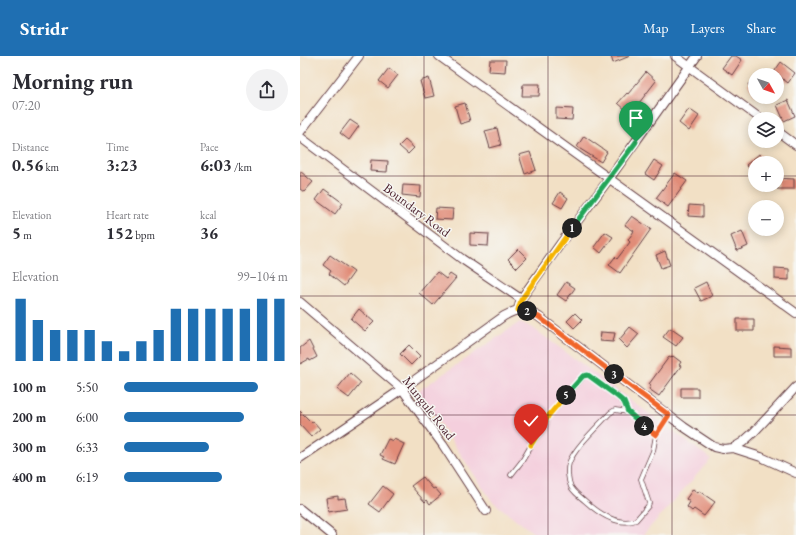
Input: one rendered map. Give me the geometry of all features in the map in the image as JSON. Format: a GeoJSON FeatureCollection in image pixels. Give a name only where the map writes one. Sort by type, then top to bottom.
{"type":"FeatureCollection","features":[{"type":"Feature","properties":{"kind":"street"},"geometry":{"type":"LineString","coordinates":[[300,132],[359,56]]}},
{"type":"Feature","properties":{"kind":"street"},"geometry":{"type":"LineString","coordinates":[[439,56],[796,313]]}},
{"type":"Feature","properties":{"kind":"street"},"geometry":{"type":"LineString","coordinates":[[675,56],[751,112]]}},
{"type":"Feature","properties":{"kind":"street"},"geometry":{"type":"LineString","coordinates":[[518,310],[521,300],[561,243],[697,56]]}},
{"type":"Feature","properties":{"kind":"street"},"geometry":{"type":"LineString","coordinates":[[784,136],[796,145]]}},
{"type":"Feature","properties":{"kind":"street","name":"Boundary Road"},"geometry":{"type":"LineString","coordinates":[[300,137],[462,259],[521,300]]}},
{"type":"Feature","properties":{"kind":"street","name":"Mungule Road"},"geometry":{"type":"LineString","coordinates":[[300,302],[402,388],[443,445],[486,511]]}},
{"type":"Feature","properties":{"kind":"street"},"geometry":{"type":"LineString","coordinates":[[300,458],[504,316],[518,310],[526,310],[539,317],[714,447],[722,449],[733,448],[760,457],[796,473]]}},
{"type":"Feature","properties":{"kind":"street"},"geometry":{"type":"LineString","coordinates":[[733,448],[754,432],[795,389]]}},
{"type":"Feature","properties":{"kind":"street"},"geometry":{"type":"LineString","coordinates":[[300,509],[332,535]]}},
{"type":"Feature","properties":{"kind":"lane"},"geometry":{"type":"LineString","coordinates":[[511,475],[522,461],[549,415],[585,375],[588,375],[624,402],[628,412],[656,435]]}},
{"type":"Feature","properties":{"kind":"lane"},"geometry":{"type":"LineString","coordinates":[[628,412],[615,410],[610,413],[580,447],[569,463],[568,477],[570,485],[574,491],[594,510],[605,516],[623,522],[632,522],[638,519],[649,503],[641,479],[653,451],[656,435],[669,415]]}},
{"type":"Feature","properties":{"kind":"shaded area"},"geometry":{"type":"Polygon","coordinates":[[[520,322],[533,328],[711,459],[643,535],[536,535],[492,501],[418,391],[520,322]]]}},
{"type":"Feature","properties":{"kind":"building"},"geometry":{"type":"Polygon","coordinates":[[[611,56],[630,56],[613,63],[611,56]]]}},
{"type":"Feature","properties":{"kind":"building"},"geometry":{"type":"Polygon","coordinates":[[[731,56],[736,56],[742,60],[732,75],[722,68],[731,56]]]}},
{"type":"Feature","properties":{"kind":"building"},"geometry":{"type":"Polygon","coordinates":[[[490,60],[506,60],[505,72],[489,71],[490,60]]]}},
{"type":"Feature","properties":{"kind":"building"},"geometry":{"type":"Polygon","coordinates":[[[781,62],[795,73],[788,83],[784,80],[784,68],[777,68],[781,62]]]}},
{"type":"Feature","properties":{"kind":"building"},"geometry":{"type":"Polygon","coordinates":[[[389,68],[398,75],[388,88],[379,81],[389,68]]]}},
{"type":"Feature","properties":{"kind":"building"},"geometry":{"type":"Polygon","coordinates":[[[646,72],[656,81],[639,103],[644,107],[635,118],[618,103],[627,93],[628,94],[646,72]]]}},
{"type":"Feature","properties":{"kind":"building"},"geometry":{"type":"Polygon","coordinates":[[[429,78],[434,96],[425,98],[420,81],[429,78]]]}},
{"type":"Feature","properties":{"kind":"building"},"geometry":{"type":"Polygon","coordinates":[[[523,84],[540,84],[539,96],[522,96],[523,84]]]}},
{"type":"Feature","properties":{"kind":"building"},"geometry":{"type":"Polygon","coordinates":[[[788,100],[795,116],[784,121],[784,112],[780,112],[777,105],[784,104],[784,102],[788,100]]]}},
{"type":"Feature","properties":{"kind":"building"},"geometry":{"type":"Polygon","coordinates":[[[465,103],[470,121],[460,124],[455,106],[465,103]]]}},
{"type":"Feature","properties":{"kind":"building"},"geometry":{"type":"Polygon","coordinates":[[[556,108],[573,109],[572,120],[556,119],[556,108]]]}},
{"type":"Feature","properties":{"kind":"building"},"geometry":{"type":"Polygon","coordinates":[[[689,109],[699,116],[689,131],[679,123],[689,109]]]}},
{"type":"Feature","properties":{"kind":"building"},"geometry":{"type":"Polygon","coordinates":[[[350,120],[359,126],[349,140],[340,133],[350,120]]]}},
{"type":"Feature","properties":{"kind":"building"},"geometry":{"type":"Polygon","coordinates":[[[497,128],[501,145],[490,148],[485,131],[497,128]]]}},
{"type":"Feature","properties":{"kind":"building"},"geometry":{"type":"Polygon","coordinates":[[[584,136],[607,152],[601,162],[577,147],[584,136]]]}},
{"type":"Feature","properties":{"kind":"building"},"geometry":{"type":"Polygon","coordinates":[[[405,140],[414,148],[408,154],[399,146],[405,140]]]}},
{"type":"Feature","properties":{"kind":"building"},"geometry":{"type":"Polygon","coordinates":[[[530,152],[536,170],[525,174],[519,155],[530,152]]]}},
{"type":"Feature","properties":{"kind":"building"},"geometry":{"type":"Polygon","coordinates":[[[371,160],[388,161],[387,172],[370,171],[371,160]]]}},
{"type":"Feature","properties":{"kind":"building"},"geometry":{"type":"Polygon","coordinates":[[[654,160],[663,166],[654,180],[645,174],[654,160]]]}},
{"type":"Feature","properties":{"kind":"building"},"geometry":{"type":"Polygon","coordinates":[[[300,171],[313,182],[304,192],[300,189],[300,171]]]}},
{"type":"Feature","properties":{"kind":"building"},"geometry":{"type":"Polygon","coordinates":[[[675,173],[687,181],[668,207],[656,198],[675,173]]]}},
{"type":"Feature","properties":{"kind":"building"},"geometry":{"type":"Polygon","coordinates":[[[784,178],[794,179],[794,189],[784,189],[784,178]]]}},
{"type":"Feature","properties":{"kind":"building"},"geometry":{"type":"Polygon","coordinates":[[[403,185],[421,186],[420,197],[402,195],[403,185]]]}},
{"type":"Feature","properties":{"kind":"building"},"geometry":{"type":"Polygon","coordinates":[[[324,189],[343,203],[335,214],[316,200],[324,189]]]}},
{"type":"Feature","properties":{"kind":"building"},"geometry":{"type":"Polygon","coordinates":[[[560,192],[568,198],[562,208],[553,203],[560,192]]]}},
{"type":"Feature","properties":{"kind":"building"},"geometry":{"type":"Polygon","coordinates":[[[689,205],[703,206],[703,217],[688,216],[689,205]]]}},
{"type":"Feature","properties":{"kind":"building"},"geometry":{"type":"Polygon","coordinates":[[[436,208],[453,209],[452,220],[435,219],[436,208]]]}},
{"type":"Feature","properties":{"kind":"building"},"geometry":{"type":"Polygon","coordinates":[[[632,216],[651,229],[620,273],[609,265],[615,257],[617,259],[630,242],[628,240],[634,231],[625,225],[632,216]]]}},
{"type":"Feature","properties":{"kind":"building"},"geometry":{"type":"Polygon","coordinates":[[[742,231],[748,246],[737,251],[731,236],[742,231]]]}},
{"type":"Feature","properties":{"kind":"building"},"geometry":{"type":"Polygon","coordinates":[[[605,232],[613,237],[601,253],[594,247],[605,232]]]}},
{"type":"Feature","properties":{"kind":"building"},"geometry":{"type":"Polygon","coordinates":[[[470,233],[489,234],[488,246],[470,245],[470,233]]]}},
{"type":"Feature","properties":{"kind":"building"},"geometry":{"type":"Polygon","coordinates":[[[518,249],[527,258],[517,268],[508,259],[518,249]]]}},
{"type":"Feature","properties":{"kind":"building"},"geometry":{"type":"Polygon","coordinates":[[[665,251],[670,265],[661,268],[656,255],[665,251]]]}},
{"type":"Feature","properties":{"kind":"building"},"geometry":{"type":"Polygon","coordinates":[[[330,255],[354,272],[344,286],[329,274],[331,271],[323,265],[330,255]]]}},
{"type":"Feature","properties":{"kind":"building"},"geometry":{"type":"Polygon","coordinates":[[[775,268],[789,269],[789,280],[775,279],[775,268]]]}},
{"type":"Feature","properties":{"kind":"building"},"geometry":{"type":"Polygon","coordinates":[[[437,272],[446,279],[450,274],[456,278],[433,305],[419,293],[437,272]]]}},
{"type":"Feature","properties":{"kind":"building"},"geometry":{"type":"Polygon","coordinates":[[[566,282],[575,288],[566,301],[557,295],[566,282]]]}},
{"type":"Feature","properties":{"kind":"building"},"geometry":{"type":"Polygon","coordinates":[[[706,282],[712,296],[701,301],[694,288],[706,282]]]}},
{"type":"Feature","properties":{"kind":"building"},"geometry":{"type":"Polygon","coordinates":[[[359,309],[374,322],[365,331],[351,319],[359,309]]]}},
{"type":"Feature","properties":{"kind":"building"},"geometry":{"type":"Polygon","coordinates":[[[575,313],[582,320],[574,328],[567,321],[575,313]]]}},
{"type":"Feature","properties":{"kind":"building"},"geometry":{"type":"Polygon","coordinates":[[[737,319],[754,319],[754,331],[737,331],[737,319]]]}},
{"type":"Feature","properties":{"kind":"building"},"geometry":{"type":"Polygon","coordinates":[[[630,327],[639,334],[627,348],[619,340],[630,327]]]}},
{"type":"Feature","properties":{"kind":"building"},"geometry":{"type":"Polygon","coordinates":[[[670,328],[683,337],[676,346],[663,337],[670,328]]]}},
{"type":"Feature","properties":{"kind":"building"},"geometry":{"type":"Polygon","coordinates":[[[601,332],[615,333],[613,342],[600,341],[601,332]]]}},
{"type":"Feature","properties":{"kind":"building"},"geometry":{"type":"Polygon","coordinates":[[[309,341],[317,357],[300,364],[300,348],[309,341]]]}},
{"type":"Feature","properties":{"kind":"building"},"geometry":{"type":"Polygon","coordinates":[[[409,345],[420,356],[411,365],[400,354],[409,345]]]}},
{"type":"Feature","properties":{"kind":"building"},"geometry":{"type":"Polygon","coordinates":[[[774,346],[791,347],[791,356],[774,356],[774,346]]]}},
{"type":"Feature","properties":{"kind":"building"},"geometry":{"type":"Polygon","coordinates":[[[673,356],[681,362],[679,365],[681,366],[659,396],[649,389],[651,385],[649,384],[669,357],[671,358],[673,356]]]}},
{"type":"Feature","properties":{"kind":"building"},"geometry":{"type":"Polygon","coordinates":[[[350,373],[361,383],[349,398],[337,389],[350,373]]]}},
{"type":"Feature","properties":{"kind":"building"},"geometry":{"type":"Polygon","coordinates":[[[681,388],[698,388],[698,397],[681,397],[681,388]]]}},
{"type":"Feature","properties":{"kind":"building"},"geometry":{"type":"Polygon","coordinates":[[[300,411],[312,423],[313,421],[320,429],[311,437],[300,425],[300,411]]]}},
{"type":"Feature","properties":{"kind":"building"},"geometry":{"type":"Polygon","coordinates":[[[388,439],[393,441],[394,439],[404,444],[395,464],[383,459],[384,457],[380,455],[388,439]]]}},
{"type":"Feature","properties":{"kind":"building"},"geometry":{"type":"Polygon","coordinates":[[[423,477],[433,489],[435,488],[441,495],[430,504],[427,500],[425,502],[411,486],[423,477]]]}},
{"type":"Feature","properties":{"kind":"building"},"geometry":{"type":"Polygon","coordinates":[[[383,486],[393,494],[380,512],[369,504],[383,486]]]}},
{"type":"Feature","properties":{"kind":"building"},"geometry":{"type":"Polygon","coordinates":[[[693,489],[698,493],[699,491],[715,502],[704,516],[694,509],[692,511],[687,507],[690,502],[686,499],[693,489]]]}},
{"type":"Feature","properties":{"kind":"building"},"geometry":{"type":"Polygon","coordinates":[[[338,496],[338,499],[345,498],[347,509],[328,512],[326,498],[338,496]]]}},
{"type":"Feature","properties":{"kind":"route"},"geometry":{"type":"LineString","coordinates":[[531,445],[549,415],[585,375],[588,375],[624,402],[628,412],[656,435],[669,415],[539,317],[526,310],[518,310],[521,300],[561,243],[636,142]]}}]}
